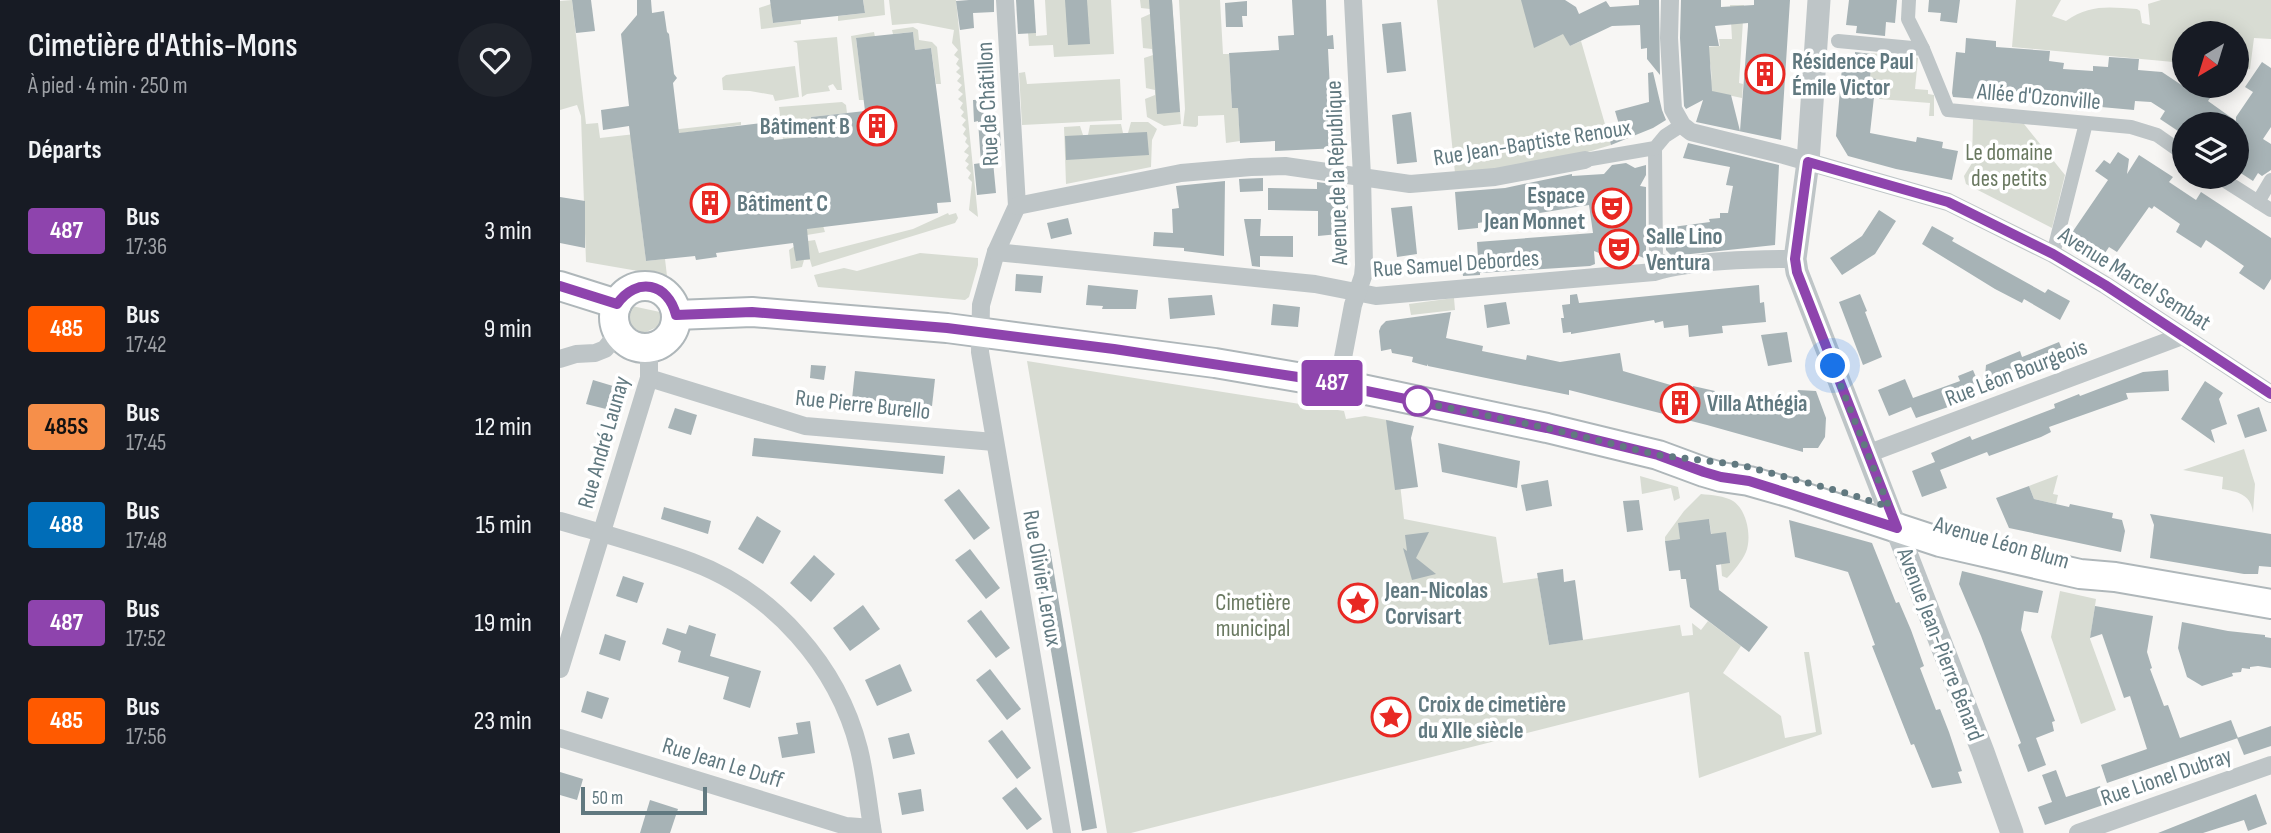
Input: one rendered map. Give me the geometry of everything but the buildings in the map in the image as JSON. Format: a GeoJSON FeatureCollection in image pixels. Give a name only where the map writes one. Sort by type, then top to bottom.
{"type":"FeatureCollection","features":[{"type":"Feature","properties":{"kind":"main road"},"geometry":{"type":"LineString","coordinates":[[560,286],[617,304]]}},
{"type":"Feature","properties":{"kind":"main road"},"geometry":{"type":"LineString","coordinates":[[641,287],[661,290],[668,297],[676,315],[672,333],[658,346],[649,348],[631,344],[619,332],[615,316],[617,304],[623,296],[641,287]]}},
{"type":"Feature","properties":{"kind":"main road","name":"Avenue Léon Blum"},"geometry":{"type":"LineString","coordinates":[[676,315],[752,312],[979,332],[1215,363],[1338,384],[1547,428],[1658,455],[1741,465],[1849,494],[1893,517],[1951,529],[2115,577],[2271,604]]}},
{"type":"Feature","properties":{"kind":"street","name":"Rue de Châtillon"},"geometry":{"type":"LineString","coordinates":[[1005,0],[1017,206]]}},
{"type":"Feature","properties":{"kind":"street","name":"Avenue de la République"},"geometry":{"type":"LineString","coordinates":[[1338,384],[1353,305],[1364,265],[1353,0]]}},
{"type":"Feature","properties":{"kind":"street"},"geometry":{"type":"LineString","coordinates":[[1670,0],[1673,108],[1682,125]]}},
{"type":"Feature","properties":{"kind":"street"},"geometry":{"type":"LineString","coordinates":[[1795,259],[1810,136],[1830,40],[1819,0]]}},
{"type":"Feature","properties":{"kind":"street","name":"Allée d'Ozonville"},"geometry":{"type":"LineString","coordinates":[[1909,0],[1908,19],[1948,110],[2131,127],[2157,135],[2172,146]]}},
{"type":"Feature","properties":{"kind":"street"},"geometry":{"type":"LineString","coordinates":[[1830,40],[1923,49]]}},
{"type":"Feature","properties":{"kind":"street"},"geometry":{"type":"LineString","coordinates":[[2053,254],[2086,123]]}},
{"type":"Feature","properties":{"kind":"street","name":"Rue Jean-Baptiste Renoux"},"geometry":{"type":"LineString","coordinates":[[1017,206],[1181,173],[1239,168],[1285,166],[1410,184],[1495,177],[1655,148],[1665,135],[1682,125]]}},
{"type":"Feature","properties":{"kind":"street","name":"Avenue Marcel Sembat"},"geometry":{"type":"LineString","coordinates":[[1682,125],[1690,132],[1948,202],[2053,254],[2271,394]]}},
{"type":"Feature","properties":{"kind":"street"},"geometry":{"type":"LineString","coordinates":[[1655,148],[1656,258],[1664,262]]}},
{"type":"Feature","properties":{"kind":"street"},"geometry":{"type":"LineString","coordinates":[[2258,202],[2271,180]]}},
{"type":"Feature","properties":{"kind":"street"},"geometry":{"type":"LineString","coordinates":[[2238,189],[2271,210]]}},
{"type":"Feature","properties":{"kind":"street"},"geometry":{"type":"LineString","coordinates":[[996,252],[1017,206]]}},
{"type":"Feature","properties":{"kind":"street","name":"Rue Samuel Debordes"},"geometry":{"type":"LineString","coordinates":[[996,252],[1315,284],[1376,296],[1654,272],[1676,267],[1764,259],[1795,259]]}},
{"type":"Feature","properties":{"kind":"street","name":"Rue Olivier Leroux"},"geometry":{"type":"LineString","coordinates":[[996,252],[981,305],[980,352],[1062,833]]}},
{"type":"Feature","properties":{"kind":"street","name":"Avenue Jean-Pierre Bénard"},"geometry":{"type":"LineString","coordinates":[[1795,259],[1797,272],[2012,833]]}},
{"type":"Feature","properties":{"kind":"street"},"geometry":{"type":"LineString","coordinates":[[560,359],[605,349],[619,332]]}},
{"type":"Feature","properties":{"kind":"street","name":"Rue Léon Bourgeois"},"geometry":{"type":"LineString","coordinates":[[1867,454],[2182,336]]}},
{"type":"Feature","properties":{"kind":"street","name":"Rue André Launay"},"geometry":{"type":"LineString","coordinates":[[560,668],[649,378],[649,348]]}},
{"type":"Feature","properties":{"kind":"street","name":"Rue Pierre Burello"},"geometry":{"type":"LineString","coordinates":[[649,378],[805,426],[994,442]]}},
{"type":"Feature","properties":{"kind":"street"},"geometry":{"type":"LineString","coordinates":[[560,521],[694,562],[753,595],[794,631],[823,667],[847,713],[858,747],[872,830]]}},
{"type":"Feature","properties":{"kind":"street","name":"Rue Jean Le Duff"},"geometry":{"type":"LineString","coordinates":[[560,738],[846,826],[872,830]]}},
{"type":"Feature","properties":{"kind":"street","name":"Rue Lionel Dubray"},"geometry":{"type":"LineString","coordinates":[[2078,833],[2271,765]]}},
{"type":"Feature","properties":{"kind":"green space"},"geometry":{"type":"Polygon","coordinates":[[[572,0],[586,124],[598,123],[600,138],[741,122],[741,125],[631,140],[646,261],[665,259],[667,276],[586,262],[581,116],[577,105],[560,110],[560,1],[572,0]]]}},
{"type":"Feature","properties":{"kind":"green space"},"geometry":{"type":"Polygon","coordinates":[[[863,0],[884,0],[885,15],[838,21],[838,16],[865,13],[863,0]]]}},
{"type":"Feature","properties":{"kind":"green space"},"geometry":{"type":"Polygon","coordinates":[[[889,0],[956,0],[978,217],[969,210],[972,182],[968,178],[971,173],[966,168],[969,164],[965,161],[969,155],[964,152],[969,146],[963,134],[966,129],[962,125],[966,120],[961,116],[964,112],[960,108],[963,103],[958,99],[963,94],[958,90],[962,85],[957,81],[961,76],[956,72],[960,68],[956,64],[959,59],[954,55],[958,50],[952,43],[954,30],[918,23],[892,25],[889,0]]]}},
{"type":"Feature","properties":{"kind":"green space"},"geometry":{"type":"Polygon","coordinates":[[[1045,0],[1111,0],[1114,54],[1054,57],[1053,45],[1029,46],[1028,33],[1036,33],[1036,36],[1047,35],[1045,0]]]}},
{"type":"Feature","properties":{"kind":"green space"},"geometry":{"type":"Polygon","coordinates":[[[1140,0],[1172,0],[1181,124],[1164,126],[1147,117],[1145,99],[1155,95],[1155,90],[1146,88],[1144,58],[1153,55],[1152,49],[1143,48],[1141,18],[1150,14],[1150,9],[1141,8],[1140,0]]]}},
{"type":"Feature","properties":{"kind":"green space"},"geometry":{"type":"Polygon","coordinates":[[[1179,0],[1220,0],[1223,54],[1229,54],[1232,108],[1238,108],[1240,141],[1226,143],[1224,115],[1198,116],[1196,127],[1183,126],[1185,109],[1179,0]]]}},
{"type":"Feature","properties":{"kind":"green space"},"geometry":{"type":"Polygon","coordinates":[[[1437,0],[1524,0],[1564,33],[1570,46],[1581,41],[1611,145],[1534,164],[1455,173],[1437,0]]]}},
{"type":"Feature","properties":{"kind":"green space"},"geometry":{"type":"Polygon","coordinates":[[[2016,0],[2061,0],[2052,16],[2066,21],[2092,9],[2137,9],[2140,11],[2142,23],[2150,25],[2148,4],[2161,0],[2271,0],[2271,39],[2254,38],[2250,69],[2249,21],[2172,21],[2172,62],[2012,47],[2016,0]]]}},
{"type":"Feature","properties":{"kind":"green space"},"geometry":{"type":"Polygon","coordinates":[[[771,4],[773,23],[801,20],[801,24],[761,29],[759,8],[771,4]]]}},
{"type":"Feature","properties":{"kind":"green space"},"geometry":{"type":"Polygon","coordinates":[[[1730,5],[1744,5],[1739,83],[1743,84],[1742,98],[1710,89],[1711,67],[1704,47],[1720,46],[1719,39],[1732,39],[1730,5]]]}},
{"type":"Feature","properties":{"kind":"green space"},"geometry":{"type":"Polygon","coordinates":[[[913,27],[918,30],[919,40],[932,42],[937,47],[941,84],[936,84],[931,48],[915,50],[913,32],[893,34],[892,30],[913,27]]]}},
{"type":"Feature","properties":{"kind":"green space"},"geometry":{"type":"Polygon","coordinates":[[[874,32],[875,37],[856,39],[864,100],[859,100],[851,36],[874,32]]]}},
{"type":"Feature","properties":{"kind":"green space"},"geometry":{"type":"Polygon","coordinates":[[[837,37],[842,90],[837,90],[833,84],[828,86],[830,91],[802,97],[797,43],[793,41],[837,37]]]}},
{"type":"Feature","properties":{"kind":"green space"},"geometry":{"type":"Polygon","coordinates":[[[1871,53],[1918,58],[1915,89],[1928,90],[1928,94],[1934,95],[1934,116],[1929,116],[1930,103],[1879,99],[1880,93],[1874,93],[1876,79],[1870,78],[1871,53]]]}},
{"type":"Feature","properties":{"kind":"green space"},"geometry":{"type":"Polygon","coordinates":[[[795,66],[799,97],[775,101],[773,95],[723,90],[722,78],[726,75],[795,66]]]}},
{"type":"Feature","properties":{"kind":"green space"},"geometry":{"type":"Polygon","coordinates":[[[1025,72],[1027,84],[1120,79],[1122,120],[1022,125],[1019,73],[1025,72]]]}},
{"type":"Feature","properties":{"kind":"green space"},"geometry":{"type":"Polygon","coordinates":[[[842,102],[846,105],[847,113],[811,117],[813,135],[795,138],[825,232],[795,237],[779,107],[842,102]]]}},
{"type":"Feature","properties":{"kind":"green space","name":"Le domaine des petits"},"geometry":{"type":"Polygon","coordinates":[[[1973,119],[2024,124],[2065,175],[2052,228],[1966,184],[1964,176],[1972,163],[1973,119]]]}},
{"type":"Feature","properties":{"kind":"green space"},"geometry":{"type":"Polygon","coordinates":[[[1131,122],[1148,122],[1157,129],[1152,140],[1151,167],[1066,184],[1064,127],[1080,126],[1083,135],[1088,135],[1090,125],[1121,124],[1123,133],[1128,133],[1131,122]]]}},
{"type":"Feature","properties":{"kind":"green space"},"geometry":{"type":"Polygon","coordinates":[[[948,213],[956,213],[958,218],[955,223],[812,267],[810,260],[804,260],[802,267],[791,269],[789,250],[801,242],[815,240],[819,253],[913,229],[948,213]]]}},
{"type":"Feature","properties":{"kind":"green space"},"geometry":{"type":"Polygon","coordinates":[[[920,253],[978,258],[969,297],[965,300],[818,287],[814,275],[844,268],[857,271],[920,253]]]}},
{"type":"Feature","properties":{"kind":"green space"},"geometry":{"type":"Polygon","coordinates":[[[1454,298],[1455,310],[1411,315],[1409,304],[1454,298]]]}},
{"type":"Feature","properties":{"kind":"green space"},"geometry":{"type":"Polygon","coordinates":[[[632,306],[660,312],[661,320],[657,327],[644,333],[633,328],[628,317],[632,306]]]}},
{"type":"Feature","properties":{"kind":"green space","name":"Cimetière municipal"},"geometry":{"type":"Polygon","coordinates":[[[1027,361],[1344,411],[1346,419],[1365,416],[1393,421],[1404,519],[1496,537],[1503,583],[1538,578],[1549,645],[1680,625],[1682,636],[1693,635],[1692,623],[1701,630],[1708,621],[1741,646],[1723,673],[1781,716],[1785,738],[1816,732],[1804,652],[1809,652],[1822,734],[1699,778],[1689,692],[1131,833],[1107,833],[1027,361]]]}},
{"type":"Feature","properties":{"kind":"green space"},"geometry":{"type":"Polygon","coordinates":[[[2244,449],[2255,484],[2253,513],[2247,498],[2222,489],[2223,477],[2183,470],[2244,449]]]}},
{"type":"Feature","properties":{"kind":"green space"},"geometry":{"type":"Polygon","coordinates":[[[2058,475],[2053,494],[2058,495],[2056,504],[2034,499],[2029,486],[2058,475]]]}},
{"type":"Feature","properties":{"kind":"green space"},"geometry":{"type":"Polygon","coordinates":[[[1640,476],[1678,487],[1680,498],[1674,501],[1671,488],[1642,494],[1640,476]]]}},
{"type":"Feature","properties":{"kind":"green space"},"geometry":{"type":"Polygon","coordinates":[[[1701,494],[1733,501],[1745,517],[1748,546],[1738,566],[1727,578],[1722,576],[1721,564],[1716,565],[1709,519],[1680,539],[1665,541],[1665,537],[1684,511],[1701,494]]]}},
{"type":"Feature","properties":{"kind":"green space"},"geometry":{"type":"Polygon","coordinates":[[[2060,591],[2096,599],[2090,639],[2116,710],[2081,724],[2051,637],[2060,591]]]}},
{"type":"Feature","properties":{"kind":"bus line","name":"487"},"geometry":{"type":"LineString","coordinates":[[560,286],[617,304],[631,290],[651,287],[661,290],[668,297],[674,305],[676,315],[752,312],[947,328],[1215,363],[1338,384],[1547,428],[1658,455],[1704,472],[1749,481],[1897,528],[1797,272],[1795,259],[1808,162],[1948,202],[2053,254],[2271,394]]}},
{"type":"Feature","properties":{"kind":"place","name":"Résidence Paul Émile Victor"},"geometry":{"type":"Point","coordinates":[1765,74]}},
{"type":"Feature","properties":{"kind":"place","name":"Bâtiment B"},"geometry":{"type":"Point","coordinates":[877,126]}},
{"type":"Feature","properties":{"kind":"place","name":"Bâtiment C"},"geometry":{"type":"Point","coordinates":[710,203]}},
{"type":"Feature","properties":{"kind":"place","name":"Espace Jean Monnet"},"geometry":{"type":"Point","coordinates":[1612,208]}},
{"type":"Feature","properties":{"kind":"place","name":"Salle Lino Ventura"},"geometry":{"type":"Point","coordinates":[1619,249]}},
{"type":"Feature","properties":{"kind":"place","name":"Villa Athégia"},"geometry":{"type":"Point","coordinates":[1680,403]}},
{"type":"Feature","properties":{"kind":"place","name":"Jean-Nicolas Corvisart"},"geometry":{"type":"Point","coordinates":[1358,603]}},
{"type":"Feature","properties":{"kind":"place","name":"Croix de cimetière du XIIe siècle"},"geometry":{"type":"Point","coordinates":[1391,717]}},
{"type":"Feature","properties":{"kind":"route"},"geometry":{"type":"LineString","coordinates":[[1418,401],[1658,455],[1741,465],[1889,507],[1833,366]]}}]}
